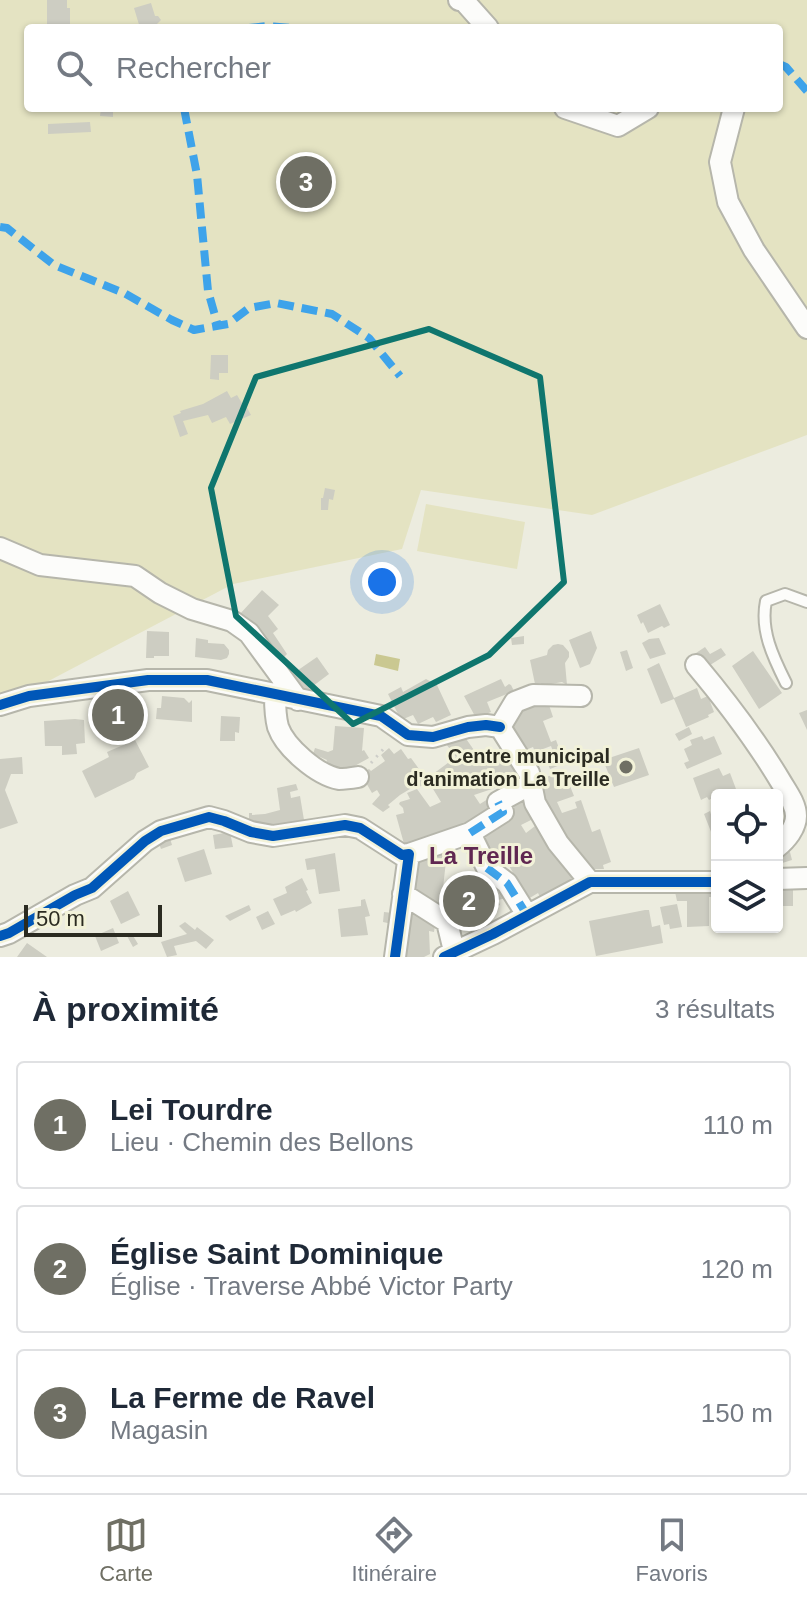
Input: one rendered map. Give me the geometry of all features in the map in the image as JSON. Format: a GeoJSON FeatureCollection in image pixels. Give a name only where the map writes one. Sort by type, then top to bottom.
{"type":"FeatureCollection","features":[{"type":"Feature","properties":{"kind":"street"},"geometry":{"type":"LineString","coordinates":[[459,0],[464,1],[484,24]]}},
{"type":"Feature","properties":{"kind":"street"},"geometry":{"type":"LineString","coordinates":[[577,112],[618,126],[641,112]]}},
{"type":"Feature","properties":{"kind":"street"},"geometry":{"type":"LineString","coordinates":[[733,112],[720,162],[728,202],[754,250],[807,328]]}},
{"type":"Feature","properties":{"kind":"street"},"geometry":{"type":"LineString","coordinates":[[0,548],[40,565],[135,576],[192,609],[232,621],[249,633],[298,700]]}},
{"type":"Feature","properties":{"kind":"street"},"geometry":{"type":"LineString","coordinates":[[696,665],[736,714],[793,804],[796,818],[783,843]]}},
{"type":"Feature","properties":{"kind":"street"},"geometry":{"type":"LineString","coordinates":[[0,705],[29,696],[148,680],[207,680],[381,716],[408,735],[433,737],[468,727],[500,727],[529,773],[535,803],[558,843],[590,882]]}},
{"type":"Feature","properties":{"kind":"street"},"geometry":{"type":"LineString","coordinates":[[275,695],[279,730],[303,761],[319,772],[339,779],[358,777]]}},
{"type":"Feature","properties":{"kind":"street"},"geometry":{"type":"LineString","coordinates":[[500,727],[515,702],[533,695],[581,696]]}},
{"type":"Feature","properties":{"kind":"street"},"geometry":{"type":"LineString","coordinates":[[0,936],[92,888],[145,841],[161,831],[209,817],[251,832],[273,836],[345,825],[360,828],[402,855],[470,833],[531,784]]}},
{"type":"Feature","properties":{"kind":"street"},"geometry":{"type":"LineString","coordinates":[[470,833],[487,868],[507,883],[527,915]]}},
{"type":"Feature","properties":{"kind":"street"},"geometry":{"type":"LineString","coordinates":[[395,957],[409,854]]}},
{"type":"Feature","properties":{"kind":"street"},"geometry":{"type":"LineString","coordinates":[[783,879],[807,878]]}},
{"type":"Feature","properties":{"kind":"street"},"geometry":{"type":"LineString","coordinates":[[403,894],[447,922],[449,954],[590,882],[711,882]]}},
{"type":"Feature","properties":{"kind":"lane"},"geometry":{"type":"LineString","coordinates":[[786,683],[772,655],[763,617],[766,601],[785,594],[807,602]]}},
{"type":"Feature","properties":{"kind":"path"},"geometry":{"type":"LineString","coordinates":[[358,777],[400,730]]}},
{"type":"Feature","properties":{"kind":"highlighted area"},"geometry":{"type":"Polygon","coordinates":[[[429,329],[540,377],[564,582],[489,655],[353,724],[236,616],[211,488],[256,377],[429,329]]]}},
{"type":"Feature","properties":{"kind":"green space"},"geometry":{"type":"Polygon","coordinates":[[[0,0],[807,0],[807,435],[592,515],[421,490],[402,549],[233,584],[1,706],[0,0]]]}},
{"type":"Feature","properties":{"kind":"green space"},"geometry":{"type":"Polygon","coordinates":[[[426,504],[525,522],[517,569],[417,551],[426,504]]]}},
{"type":"Feature","properties":{"kind":"shaded area"},"geometry":{"type":"Polygon","coordinates":[[[376,654],[400,659],[398,671],[374,665],[376,654]]]}},
{"type":"Feature","properties":{"kind":"building"},"geometry":{"type":"Polygon","coordinates":[[[47,0],[67,0],[70,24],[47,24],[47,0]]]}},
{"type":"Feature","properties":{"kind":"building"},"geometry":{"type":"Polygon","coordinates":[[[151,3],[155,16],[161,20],[157,24],[139,24],[134,8],[151,3]]]}},
{"type":"Feature","properties":{"kind":"building"},"geometry":{"type":"Polygon","coordinates":[[[100,112],[113,112],[113,117],[100,116],[100,112]]]}},
{"type":"Feature","properties":{"kind":"building"},"geometry":{"type":"Polygon","coordinates":[[[90,122],[91,132],[48,134],[48,124],[90,122]]]}},
{"type":"Feature","properties":{"kind":"building"},"geometry":{"type":"Polygon","coordinates":[[[304,168],[320,183],[307,196],[292,181],[304,168]]]}},
{"type":"Feature","properties":{"kind":"building"},"geometry":{"type":"Polygon","coordinates":[[[211,355],[228,355],[228,373],[219,373],[219,380],[210,379],[211,355]]]}},
{"type":"Feature","properties":{"kind":"building"},"geometry":{"type":"Polygon","coordinates":[[[227,391],[231,398],[237,395],[251,415],[230,424],[226,417],[212,423],[208,415],[183,421],[188,434],[180,437],[173,416],[227,391]]]}},
{"type":"Feature","properties":{"kind":"building"},"geometry":{"type":"Polygon","coordinates":[[[325,488],[335,490],[333,500],[329,499],[328,510],[321,510],[321,498],[325,488]]]}},
{"type":"Feature","properties":{"kind":"building"},"geometry":{"type":"Polygon","coordinates":[[[262,590],[279,605],[268,616],[278,629],[273,633],[287,654],[284,657],[294,670],[287,675],[239,615],[262,590]]]}},
{"type":"Feature","properties":{"kind":"building"},"geometry":{"type":"Polygon","coordinates":[[[660,604],[670,625],[648,633],[637,615],[660,604]]]}},
{"type":"Feature","properties":{"kind":"building"},"geometry":{"type":"Polygon","coordinates":[[[147,631],[169,632],[169,656],[146,658],[147,631]]]}},
{"type":"Feature","properties":{"kind":"building"},"geometry":{"type":"Polygon","coordinates":[[[591,631],[597,648],[590,664],[580,668],[569,640],[591,631]]]}},
{"type":"Feature","properties":{"kind":"building"},"geometry":{"type":"Polygon","coordinates":[[[524,636],[524,644],[512,645],[511,638],[524,636]]]}},
{"type":"Feature","properties":{"kind":"building"},"geometry":{"type":"Polygon","coordinates":[[[196,638],[224,644],[229,650],[227,658],[195,657],[196,638]]]}},
{"type":"Feature","properties":{"kind":"building"},"geometry":{"type":"Polygon","coordinates":[[[659,638],[666,654],[650,659],[642,643],[659,638]]]}},
{"type":"Feature","properties":{"kind":"building"},"geometry":{"type":"Polygon","coordinates":[[[558,644],[569,652],[565,663],[567,685],[562,682],[541,686],[541,683],[535,684],[530,660],[547,655],[553,645],[558,644]]]}},
{"type":"Feature","properties":{"kind":"building"},"geometry":{"type":"Polygon","coordinates":[[[705,647],[710,654],[721,648],[726,655],[707,667],[696,653],[705,647]]]}},
{"type":"Feature","properties":{"kind":"building"},"geometry":{"type":"Polygon","coordinates":[[[627,650],[633,668],[626,671],[620,652],[627,650]]]}},
{"type":"Feature","properties":{"kind":"building"},"geometry":{"type":"Polygon","coordinates":[[[753,651],[782,693],[759,709],[732,666],[753,651]]]}},
{"type":"Feature","properties":{"kind":"building"},"geometry":{"type":"Polygon","coordinates":[[[317,657],[329,674],[301,695],[288,677],[317,657]]]}},
{"type":"Feature","properties":{"kind":"building"},"geometry":{"type":"Polygon","coordinates":[[[659,663],[674,698],[697,688],[701,699],[708,696],[714,712],[686,727],[674,699],[661,704],[647,669],[659,663]]]}},
{"type":"Feature","properties":{"kind":"building"},"geometry":{"type":"Polygon","coordinates":[[[426,679],[437,685],[451,715],[436,722],[433,717],[418,724],[413,715],[401,720],[388,694],[401,687],[403,692],[426,679]]]}},
{"type":"Feature","properties":{"kind":"building"},"geometry":{"type":"Polygon","coordinates":[[[501,679],[505,687],[509,684],[514,691],[487,702],[491,712],[476,718],[464,696],[501,679]]]}},
{"type":"Feature","properties":{"kind":"building"},"geometry":{"type":"Polygon","coordinates":[[[162,696],[184,698],[189,703],[192,700],[192,722],[156,719],[162,696]]]}},
{"type":"Feature","properties":{"kind":"building"},"geometry":{"type":"Polygon","coordinates":[[[531,699],[534,707],[548,702],[553,717],[543,721],[551,742],[556,740],[560,751],[554,754],[551,746],[535,752],[533,747],[521,752],[509,725],[521,715],[517,705],[531,699]]]}},
{"type":"Feature","properties":{"kind":"building"},"geometry":{"type":"Polygon","coordinates":[[[134,702],[141,705],[141,722],[136,724],[134,720],[116,728],[114,724],[108,726],[100,707],[103,706],[106,714],[134,702]]]}},
{"type":"Feature","properties":{"kind":"building"},"geometry":{"type":"Polygon","coordinates":[[[807,710],[807,730],[799,713],[807,710]]]}},
{"type":"Feature","properties":{"kind":"building"},"geometry":{"type":"Polygon","coordinates":[[[221,716],[240,717],[235,741],[220,741],[221,716]]]}},
{"type":"Feature","properties":{"kind":"building"},"geometry":{"type":"Polygon","coordinates":[[[84,720],[85,743],[76,744],[77,754],[62,755],[62,746],[45,746],[44,721],[84,720]]]}},
{"type":"Feature","properties":{"kind":"building"},"geometry":{"type":"Polygon","coordinates":[[[335,726],[364,728],[362,751],[369,758],[342,773],[324,768],[327,760],[313,754],[315,748],[328,752],[333,750],[335,726]]]}},
{"type":"Feature","properties":{"kind":"building"},"geometry":{"type":"Polygon","coordinates":[[[689,727],[692,734],[679,741],[675,734],[689,727]]]}},
{"type":"Feature","properties":{"kind":"building"},"geometry":{"type":"Polygon","coordinates":[[[462,733],[483,763],[490,755],[506,747],[524,776],[474,795],[480,804],[491,797],[500,810],[477,823],[406,851],[396,815],[404,813],[399,804],[410,799],[407,793],[417,789],[430,807],[441,802],[430,784],[437,780],[433,774],[456,757],[443,740],[462,733]]]}},
{"type":"Feature","properties":{"kind":"building"},"geometry":{"type":"Polygon","coordinates":[[[702,736],[704,740],[714,736],[722,754],[687,769],[684,763],[689,761],[684,749],[692,745],[690,740],[702,736]]]}},
{"type":"Feature","properties":{"kind":"building"},"geometry":{"type":"Polygon","coordinates":[[[135,740],[149,767],[137,773],[134,779],[95,798],[82,771],[109,757],[107,752],[135,740]]]}},
{"type":"Feature","properties":{"kind":"building"},"geometry":{"type":"Polygon","coordinates":[[[389,748],[394,754],[401,749],[408,759],[411,758],[419,769],[416,771],[420,778],[422,776],[426,782],[400,795],[383,812],[372,804],[380,795],[377,790],[372,793],[364,772],[385,761],[381,755],[389,748]]]}},
{"type":"Feature","properties":{"kind":"building","name":"Centre municipal d'animation La Treille"},"geometry":{"type":"Polygon","coordinates":[[[639,748],[649,775],[614,787],[603,760],[639,748]]]}},
{"type":"Feature","properties":{"kind":"building"},"geometry":{"type":"Polygon","coordinates":[[[564,752],[568,762],[550,769],[546,760],[564,752]]]}},
{"type":"Feature","properties":{"kind":"building"},"geometry":{"type":"Polygon","coordinates":[[[22,757],[23,774],[11,774],[5,790],[18,823],[0,829],[0,759],[22,757]]]}},
{"type":"Feature","properties":{"kind":"building"},"geometry":{"type":"Polygon","coordinates":[[[719,768],[723,776],[730,773],[736,789],[711,789],[711,799],[701,800],[693,778],[719,768]]]}},
{"type":"Feature","properties":{"kind":"building"},"geometry":{"type":"Polygon","coordinates":[[[564,771],[574,796],[557,802],[562,813],[577,808],[575,802],[581,800],[592,832],[600,829],[611,862],[603,865],[604,869],[590,869],[562,839],[538,787],[548,783],[546,777],[564,771]]]}},
{"type":"Feature","properties":{"kind":"building"},"geometry":{"type":"Polygon","coordinates":[[[296,784],[298,790],[290,792],[291,798],[300,796],[305,826],[252,830],[249,813],[265,814],[280,810],[277,788],[296,784]]]}},
{"type":"Feature","properties":{"kind":"building"},"geometry":{"type":"Polygon","coordinates":[[[525,795],[537,817],[521,825],[526,833],[539,823],[578,878],[540,897],[538,893],[528,899],[508,864],[502,869],[480,831],[503,806],[525,795]]]}},
{"type":"Feature","properties":{"kind":"building"},"geometry":{"type":"Polygon","coordinates":[[[710,811],[711,832],[704,814],[710,811]]]}},
{"type":"Feature","properties":{"kind":"building"},"geometry":{"type":"Polygon","coordinates":[[[230,832],[233,847],[215,849],[213,835],[230,832]]]}},
{"type":"Feature","properties":{"kind":"building"},"geometry":{"type":"Polygon","coordinates":[[[169,835],[172,845],[161,849],[157,838],[169,835]]]}},
{"type":"Feature","properties":{"kind":"building"},"geometry":{"type":"Polygon","coordinates":[[[445,845],[442,897],[457,894],[456,881],[475,877],[478,890],[490,882],[496,890],[503,888],[506,898],[498,900],[500,905],[477,911],[480,924],[456,931],[411,893],[417,855],[445,845]]]}},
{"type":"Feature","properties":{"kind":"building"},"geometry":{"type":"Polygon","coordinates":[[[204,849],[212,874],[185,882],[177,858],[204,849]]]}},
{"type":"Feature","properties":{"kind":"building"},"geometry":{"type":"Polygon","coordinates":[[[790,852],[792,860],[783,863],[783,854],[790,852]]]}},
{"type":"Feature","properties":{"kind":"building"},"geometry":{"type":"Polygon","coordinates":[[[335,853],[340,891],[319,894],[315,869],[307,870],[305,859],[335,853]]]}},
{"type":"Feature","properties":{"kind":"building"},"geometry":{"type":"Polygon","coordinates":[[[302,878],[312,903],[281,916],[273,899],[287,893],[285,887],[302,878]]]}},
{"type":"Feature","properties":{"kind":"building"},"geometry":{"type":"Polygon","coordinates":[[[783,884],[793,884],[793,906],[783,906],[783,884]]]}},
{"type":"Feature","properties":{"kind":"building"},"geometry":{"type":"Polygon","coordinates":[[[711,886],[709,926],[687,927],[687,901],[677,901],[674,887],[711,886]]]}},
{"type":"Feature","properties":{"kind":"building"},"geometry":{"type":"Polygon","coordinates":[[[128,891],[140,915],[121,924],[110,901],[128,891]]]}},
{"type":"Feature","properties":{"kind":"building"},"geometry":{"type":"Polygon","coordinates":[[[365,899],[370,916],[365,917],[368,935],[341,937],[338,909],[361,906],[361,900],[365,899]]]}},
{"type":"Feature","properties":{"kind":"building"},"geometry":{"type":"Polygon","coordinates":[[[677,904],[682,927],[670,929],[669,924],[664,925],[660,907],[677,904]]]}},
{"type":"Feature","properties":{"kind":"building"},"geometry":{"type":"Polygon","coordinates":[[[249,905],[251,910],[230,921],[225,916],[249,905]]]}},
{"type":"Feature","properties":{"kind":"building"},"geometry":{"type":"Polygon","coordinates":[[[409,905],[436,919],[434,932],[429,931],[430,954],[424,957],[400,957],[409,905]]]}},
{"type":"Feature","properties":{"kind":"building"},"geometry":{"type":"Polygon","coordinates":[[[649,910],[652,927],[660,925],[663,943],[596,956],[589,921],[649,910]]]}},
{"type":"Feature","properties":{"kind":"building"},"geometry":{"type":"Polygon","coordinates":[[[268,911],[275,924],[262,930],[256,917],[268,911]]]}},
{"type":"Feature","properties":{"kind":"building"},"geometry":{"type":"Polygon","coordinates":[[[384,912],[393,913],[392,924],[383,922],[384,912]]]}},
{"type":"Feature","properties":{"kind":"building"},"geometry":{"type":"Polygon","coordinates":[[[185,922],[214,940],[206,949],[196,941],[174,946],[177,955],[167,957],[161,942],[187,934],[179,926],[185,922]]]}},
{"type":"Feature","properties":{"kind":"building"},"geometry":{"type":"Polygon","coordinates":[[[113,928],[119,943],[101,951],[95,936],[113,928]]]}},
{"type":"Feature","properties":{"kind":"building"},"geometry":{"type":"Polygon","coordinates":[[[132,934],[138,944],[133,947],[127,936],[132,934]]]}},
{"type":"Feature","properties":{"kind":"building"},"geometry":{"type":"Polygon","coordinates":[[[27,943],[47,957],[17,957],[27,943]]]}},
{"type":"Feature","properties":{"kind":"marked path"},"geometry":{"type":"LineString","coordinates":[[783,66],[807,91]]}},
{"type":"Feature","properties":{"kind":"marked path"},"geometry":{"type":"LineString","coordinates":[[185,112],[197,175],[208,291],[218,326]]}},
{"type":"Feature","properties":{"kind":"marked path"},"geometry":{"type":"LineString","coordinates":[[0,227],[7,228],[54,265],[124,293],[194,330],[228,324],[249,308],[276,303],[332,314],[369,338],[400,376]]}},
{"type":"Feature","properties":{"kind":"marked path"},"geometry":{"type":"LineString","coordinates":[[470,833],[503,812],[498,802]]}},
{"type":"Feature","properties":{"kind":"marked path"},"geometry":{"type":"LineString","coordinates":[[487,868],[507,883],[527,915]]}},
{"type":"Feature","properties":{"kind":"cycle path"},"geometry":{"type":"LineString","coordinates":[[0,705],[29,696],[148,680],[207,680],[381,716],[408,735],[433,737],[468,727],[500,727]]}},
{"type":"Feature","properties":{"kind":"cycle path"},"geometry":{"type":"LineString","coordinates":[[0,936],[92,888],[145,841],[161,831],[209,817],[251,832],[273,836],[345,825],[360,828],[402,855],[409,854],[395,957]]}},
{"type":"Feature","properties":{"kind":"cycle path"},"geometry":{"type":"LineString","coordinates":[[444,957],[590,882],[711,882]]}},
{"type":"Feature","properties":{"kind":"place","name":"La Ferme de Ravel"},"geometry":{"type":"Point","coordinates":[306,182]}},
{"type":"Feature","properties":{"kind":"place","name":"Lei Tourdre"},"geometry":{"type":"Point","coordinates":[118,715]}},
{"type":"Feature","properties":{"kind":"place","name":"Centre municipal d'animation La Treille"},"geometry":{"type":"Point","coordinates":[626,767]}},
{"type":"Feature","properties":{"kind":"place","name":"Église Saint Dominique"},"geometry":{"type":"Point","coordinates":[469,901]}},
{"type":"Feature","properties":{"kind":"district","name":"La Treille"},"geometry":{"type":"Point","coordinates":[481,856]}}]}
